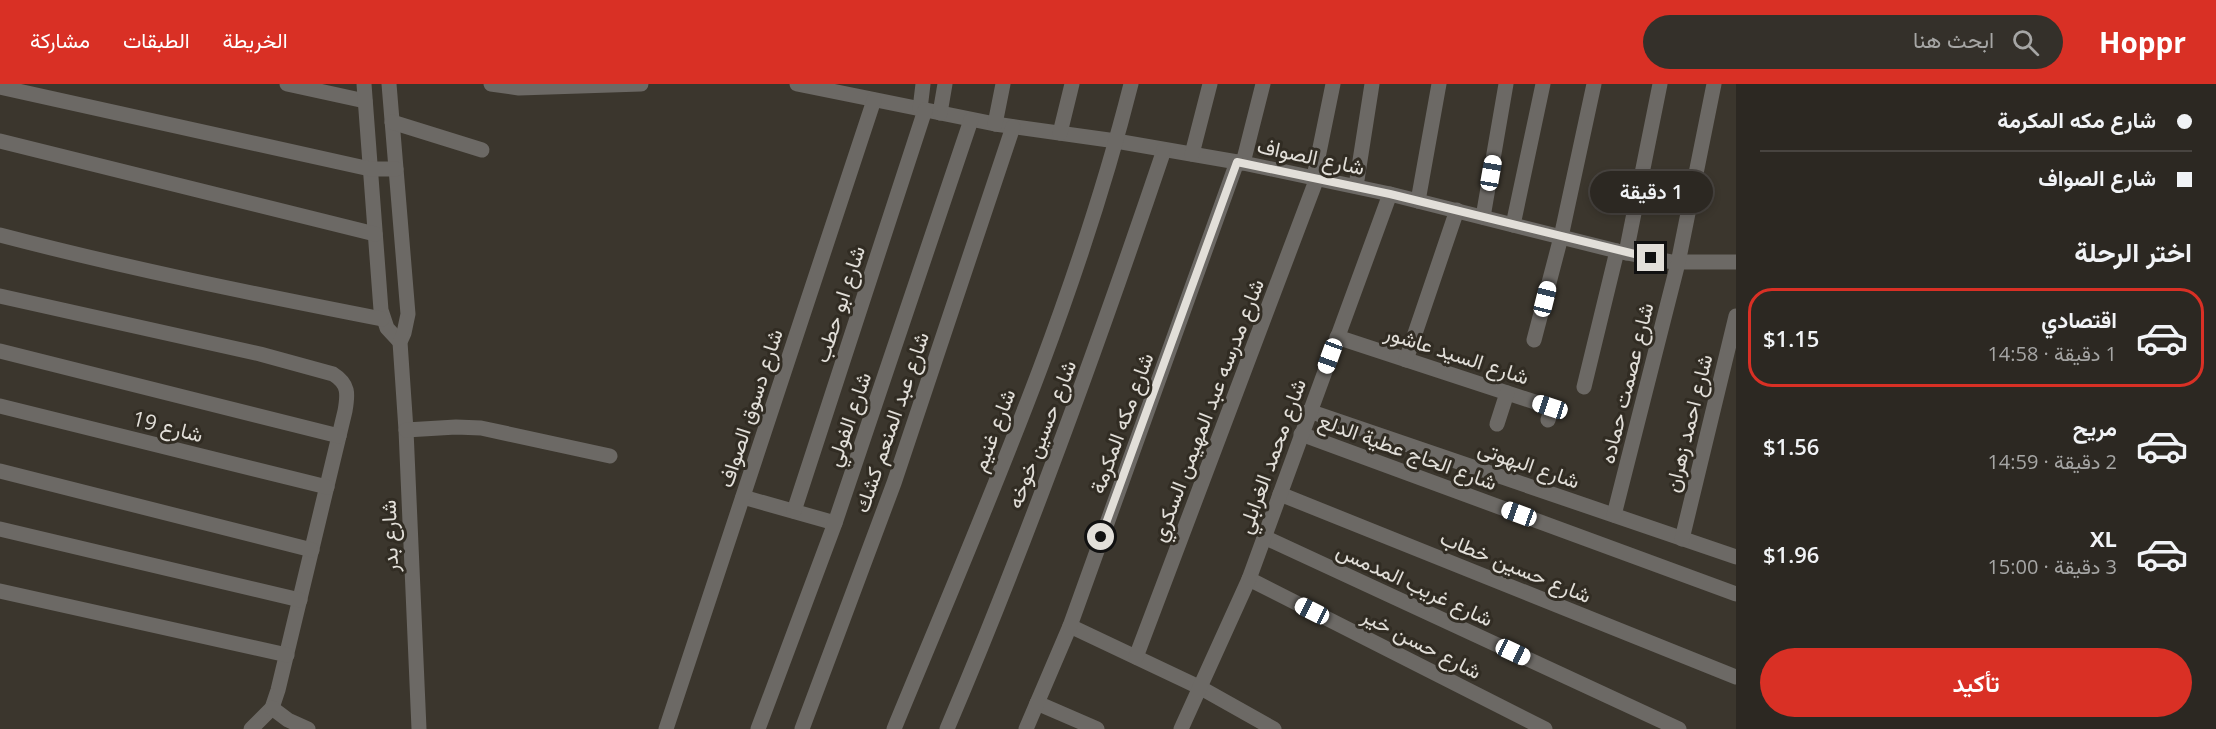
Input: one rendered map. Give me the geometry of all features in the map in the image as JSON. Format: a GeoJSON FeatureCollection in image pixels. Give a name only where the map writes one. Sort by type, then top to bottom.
{"type":"FeatureCollection","features":[{"type":"Feature","properties":{"kind":"street"},"geometry":{"type":"LineString","coordinates":[[286,84],[365,101]]}},
{"type":"Feature","properties":{"kind":"street"},"geometry":{"type":"LineString","coordinates":[[364,84],[382,319],[400,342]]}},
{"type":"Feature","properties":{"kind":"street","name":"شارع بدر"},"geometry":{"type":"LineString","coordinates":[[389,84],[408,314],[400,342],[419,729]]}},
{"type":"Feature","properties":{"kind":"street"},"geometry":{"type":"LineString","coordinates":[[491,84],[519,86],[641,84]]}},
{"type":"Feature","properties":{"kind":"street","name":"شارع الصواف"},"geometry":{"type":"LineString","coordinates":[[797,84],[859,90],[874,100],[971,120],[1240,162],[1356,186],[1621,252],[1678,263],[1736,262]]}},
{"type":"Feature","properties":{"kind":"street"},"geometry":{"type":"LineString","coordinates":[[923,84],[928,111]]}},
{"type":"Feature","properties":{"kind":"street"},"geometry":{"type":"LineString","coordinates":[[928,111],[945,84]]}},
{"type":"Feature","properties":{"kind":"street"},"geometry":{"type":"LineString","coordinates":[[995,124],[1004,84]]}},
{"type":"Feature","properties":{"kind":"street"},"geometry":{"type":"LineString","coordinates":[[1060,134],[1072,84]]}},
{"type":"Feature","properties":{"kind":"street","name":"شارع غنيم"},"geometry":{"type":"LineString","coordinates":[[894,729],[1013,441],[1100,196],[1131,84]]}},
{"type":"Feature","properties":{"kind":"street"},"geometry":{"type":"LineString","coordinates":[[1192,154],[1210,84]]}},
{"type":"Feature","properties":{"kind":"street","name":"شارع مكه المكرمة"},"geometry":{"type":"LineString","coordinates":[[1026,729],[1070,626],[1240,162],[1263,84]]}},
{"type":"Feature","properties":{"kind":"street","name":"شارع مدرسه عبد المهيمن السكري"},"geometry":{"type":"LineString","coordinates":[[1136,657],[1315,178],[1333,84]]}},
{"type":"Feature","properties":{"kind":"street"},"geometry":{"type":"LineString","coordinates":[[1356,186],[1372,84]]}},
{"type":"Feature","properties":{"kind":"street"},"geometry":{"type":"LineString","coordinates":[[1418,201],[1439,84]]}},
{"type":"Feature","properties":{"kind":"street"},"geometry":{"type":"LineString","coordinates":[[1483,217],[1506,84]]}},
{"type":"Feature","properties":{"kind":"street"},"geometry":{"type":"LineString","coordinates":[[1513,225],[1543,84]]}},
{"type":"Feature","properties":{"kind":"street"},"geometry":{"type":"LineString","coordinates":[[1534,340],[1561,237],[1594,84]]}},
{"type":"Feature","properties":{"kind":"street"},"geometry":{"type":"LineString","coordinates":[[1584,387],[1621,252],[1660,84]]}},
{"type":"Feature","properties":{"kind":"street","name":"شارع عصمت حماده"},"geometry":{"type":"LineString","coordinates":[[1614,515],[1678,263],[1714,84]]}},
{"type":"Feature","properties":{"kind":"street"},"geometry":{"type":"LineString","coordinates":[[0,87],[370,169],[396,169]]}},
{"type":"Feature","properties":{"kind":"street","name":"شارع دسوق الصواف"},"geometry":{"type":"LineString","coordinates":[[666,729],[874,100]]}},
{"type":"Feature","properties":{"kind":"street","name":"شارع ابو حطب"},"geometry":{"type":"LineString","coordinates":[[794,511],[928,111]]}},
{"type":"Feature","properties":{"kind":"street","name":"شارع الفولي"},"geometry":{"type":"LineString","coordinates":[[758,729],[835,522],[971,120]]}},
{"type":"Feature","properties":{"kind":"street"},"geometry":{"type":"LineString","coordinates":[[392,122],[482,150]]}},
{"type":"Feature","properties":{"kind":"street","name":"شارع عبد المنعم كشك"},"geometry":{"type":"LineString","coordinates":[[802,729],[894,483],[1013,127]]}},
{"type":"Feature","properties":{"kind":"street"},"geometry":{"type":"LineString","coordinates":[[0,141],[375,234]]}},
{"type":"Feature","properties":{"kind":"street","name":"شارع حسين خوخه"},"geometry":{"type":"LineString","coordinates":[[947,729],[978,656],[1048,475],[1107,316],[1164,150]]}},
{"type":"Feature","properties":{"kind":"street","name":"شارع محمد الغرابلي"},"geometry":{"type":"LineString","coordinates":[[1181,729],[1249,579],[1390,194]]}},
{"type":"Feature","properties":{"kind":"street"},"geometry":{"type":"LineString","coordinates":[[1406,360],[1457,210]]}},
{"type":"Feature","properties":{"kind":"street"},"geometry":{"type":"LineString","coordinates":[[0,235],[206,285],[382,319]]}},
{"type":"Feature","properties":{"kind":"street"},"geometry":{"type":"LineString","coordinates":[[0,296],[260,354],[333,374],[342,380],[347,388],[339,436],[287,655],[272,708],[251,729]]}},
{"type":"Feature","properties":{"kind":"street","name":"شارع احمد زهران"},"geometry":{"type":"LineString","coordinates":[[1682,539],[1736,316]]}},
{"type":"Feature","properties":{"kind":"street","name":"شارع السيد عاشور"},"geometry":{"type":"LineString","coordinates":[[1337,337],[1551,408],[1548,420]]}},
{"type":"Feature","properties":{"kind":"street"},"geometry":{"type":"LineString","coordinates":[[0,351],[339,436]]}},
{"type":"Feature","properties":{"kind":"street"},"geometry":{"type":"LineString","coordinates":[[1497,424],[1507,393]]}},
{"type":"Feature","properties":{"kind":"street","name":"شارع 19"},"geometry":{"type":"LineString","coordinates":[[0,406],[327,487]]}},
{"type":"Feature","properties":{"kind":"street","name":"شارع البهوتى"},"geometry":{"type":"LineString","coordinates":[[1309,411],[1682,539],[1736,555]]}},
{"type":"Feature","properties":{"kind":"street"},"geometry":{"type":"LineString","coordinates":[[406,430],[481,428],[610,456]]}},
{"type":"Feature","properties":{"kind":"street","name":"شارع الحاج عطية الدلع"},"geometry":{"type":"LineString","coordinates":[[1301,434],[1736,594]]}},
{"type":"Feature","properties":{"kind":"street"},"geometry":{"type":"LineString","coordinates":[[0,471],[312,550]]}},
{"type":"Feature","properties":{"kind":"street","name":"شارع حسين خطاب"},"geometry":{"type":"LineString","coordinates":[[1280,494],[1736,677]]}},
{"type":"Feature","properties":{"kind":"street"},"geometry":{"type":"LineString","coordinates":[[743,497],[835,522]]}},
{"type":"Feature","properties":{"kind":"street"},"geometry":{"type":"LineString","coordinates":[[0,529],[300,600]]}},
{"type":"Feature","properties":{"kind":"street","name":"شارع غريب المدمس"},"geometry":{"type":"LineString","coordinates":[[1264,537],[1679,729]]}},
{"type":"Feature","properties":{"kind":"street","name":"شارع حسن خير"},"geometry":{"type":"LineString","coordinates":[[1249,579],[1545,729]]}},
{"type":"Feature","properties":{"kind":"street"},"geometry":{"type":"LineString","coordinates":[[0,591],[287,655]]}},
{"type":"Feature","properties":{"kind":"street"},"geometry":{"type":"LineString","coordinates":[[1070,626],[1201,688],[1274,729]]}},
{"type":"Feature","properties":{"kind":"street"},"geometry":{"type":"LineString","coordinates":[[1037,703],[1097,729]]}},
{"type":"Feature","properties":{"kind":"street"},"geometry":{"type":"LineString","coordinates":[[272,708],[288,720],[308,729]]}},
{"type":"Feature","properties":{"kind":"route"},"geometry":{"type":"LineString","coordinates":[[1101,537],[1237,162],[1390,194],[1651,258]]}}]}
